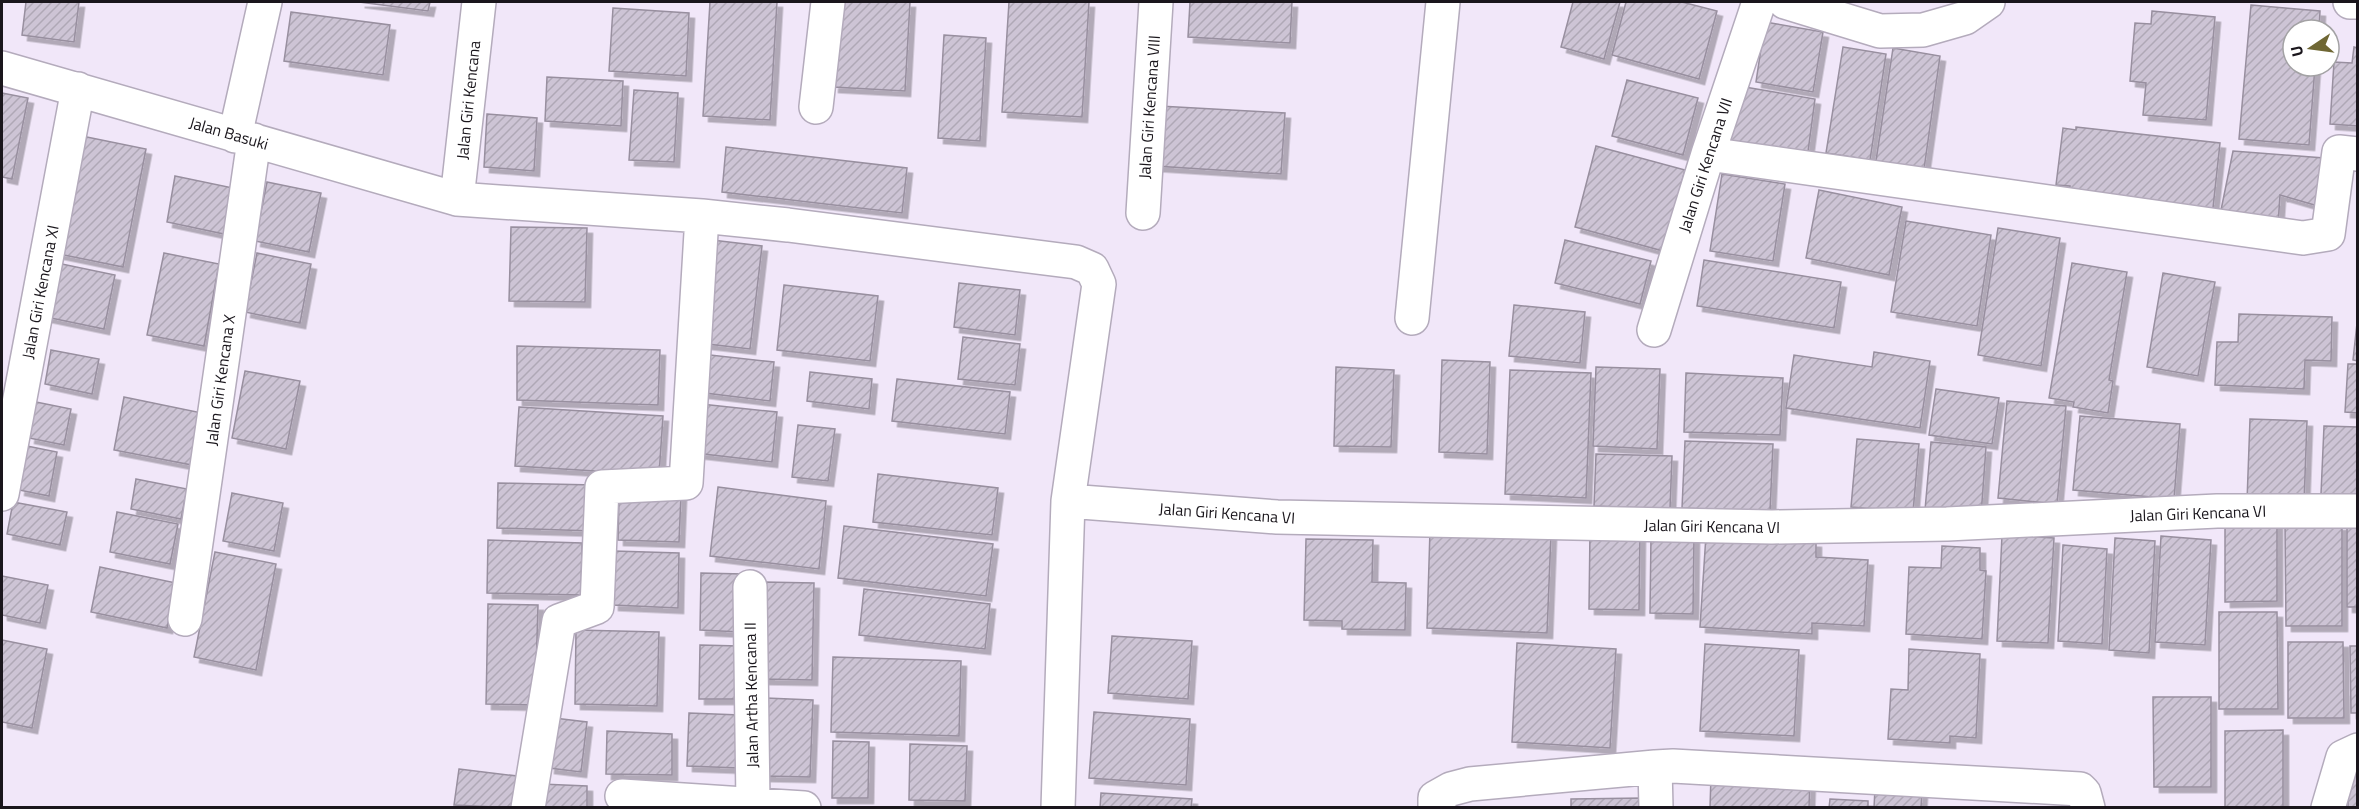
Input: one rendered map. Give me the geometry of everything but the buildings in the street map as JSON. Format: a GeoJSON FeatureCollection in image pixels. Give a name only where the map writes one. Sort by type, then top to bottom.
{"type":"FeatureCollection","features":[{"type":"Feature","properties":{"kind":"street","name":"Jalan Giri Kencana X"},"geometry":{"type":"LineString","coordinates":[[185,619],[244,138],[265,2]]}},
{"type":"Feature","properties":{"kind":"street","name":"Jalan Giri Kencana"},"geometry":{"type":"LineString","coordinates":[[457,199],[479,2]]}},
{"type":"Feature","properties":{"kind":"street"},"geometry":{"type":"LineString","coordinates":[[816,107],[828,2]]}},
{"type":"Feature","properties":{"kind":"street","name":"Jalan Giri Kencana VIII"},"geometry":{"type":"LineString","coordinates":[[1143,213],[1156,2]]}},
{"type":"Feature","properties":{"kind":"street"},"geometry":{"type":"LineString","coordinates":[[1412,318],[1443,2]]}},
{"type":"Feature","properties":{"kind":"street","name":"Jalan Giri Kencana VII"},"geometry":{"type":"LineString","coordinates":[[1654,330],[1708,154],[1759,2]]}},
{"type":"Feature","properties":{"kind":"street"},"geometry":{"type":"LineString","coordinates":[[1785,2],[1880,31],[1923,30],[1965,18],[1988,2]]}},
{"type":"Feature","properties":{"kind":"street"},"geometry":{"type":"LineString","coordinates":[[2350,2],[2358,2]]}},
{"type":"Feature","properties":{"kind":"street","name":"Jalan Basuki"},"geometry":{"type":"LineString","coordinates":[[2,68],[457,199],[702,216],[788,225],[1076,262],[1092,269],[1099,284],[1068,501],[1058,807]]}},
{"type":"Feature","properties":{"kind":"street","name":"Jalan Giri Kencana XI"},"geometry":{"type":"LineString","coordinates":[[2,494],[78,89]]}},
{"type":"Feature","properties":{"kind":"street"},"geometry":{"type":"LineString","coordinates":[[1708,154],[2303,238],[2328,234],[2339,152],[2358,154]]}},
{"type":"Feature","properties":{"kind":"street"},"geometry":{"type":"LineString","coordinates":[[528,807],[559,621],[597,607],[602,487],[686,483],[702,216]]}},
{"type":"Feature","properties":{"kind":"street","name":"Jalan Giri Kencana VI"},"geometry":{"type":"LineString","coordinates":[[1068,501],[1277,517],[1772,527],[1947,524],[2217,511],[2358,511]]}},
{"type":"Feature","properties":{"kind":"street","name":"Jalan Artha Kencana II"},"geometry":{"type":"LineString","coordinates":[[750,587],[753,803]]}},
{"type":"Feature","properties":{"kind":"street"},"geometry":{"type":"LineString","coordinates":[[2328,807],[2343,757],[2358,750]]}},
{"type":"Feature","properties":{"kind":"street"},"geometry":{"type":"LineString","coordinates":[[1655,767],[1656,807]]}},
{"type":"Feature","properties":{"kind":"street"},"geometry":{"type":"LineString","coordinates":[[1435,807],[1435,798],[1451,789],[1470,784],[1655,767],[1685,767],[2084,798]]}},
{"type":"Feature","properties":{"kind":"street"},"geometry":{"type":"LineString","coordinates":[[622,796],[804,807]]}}]}
